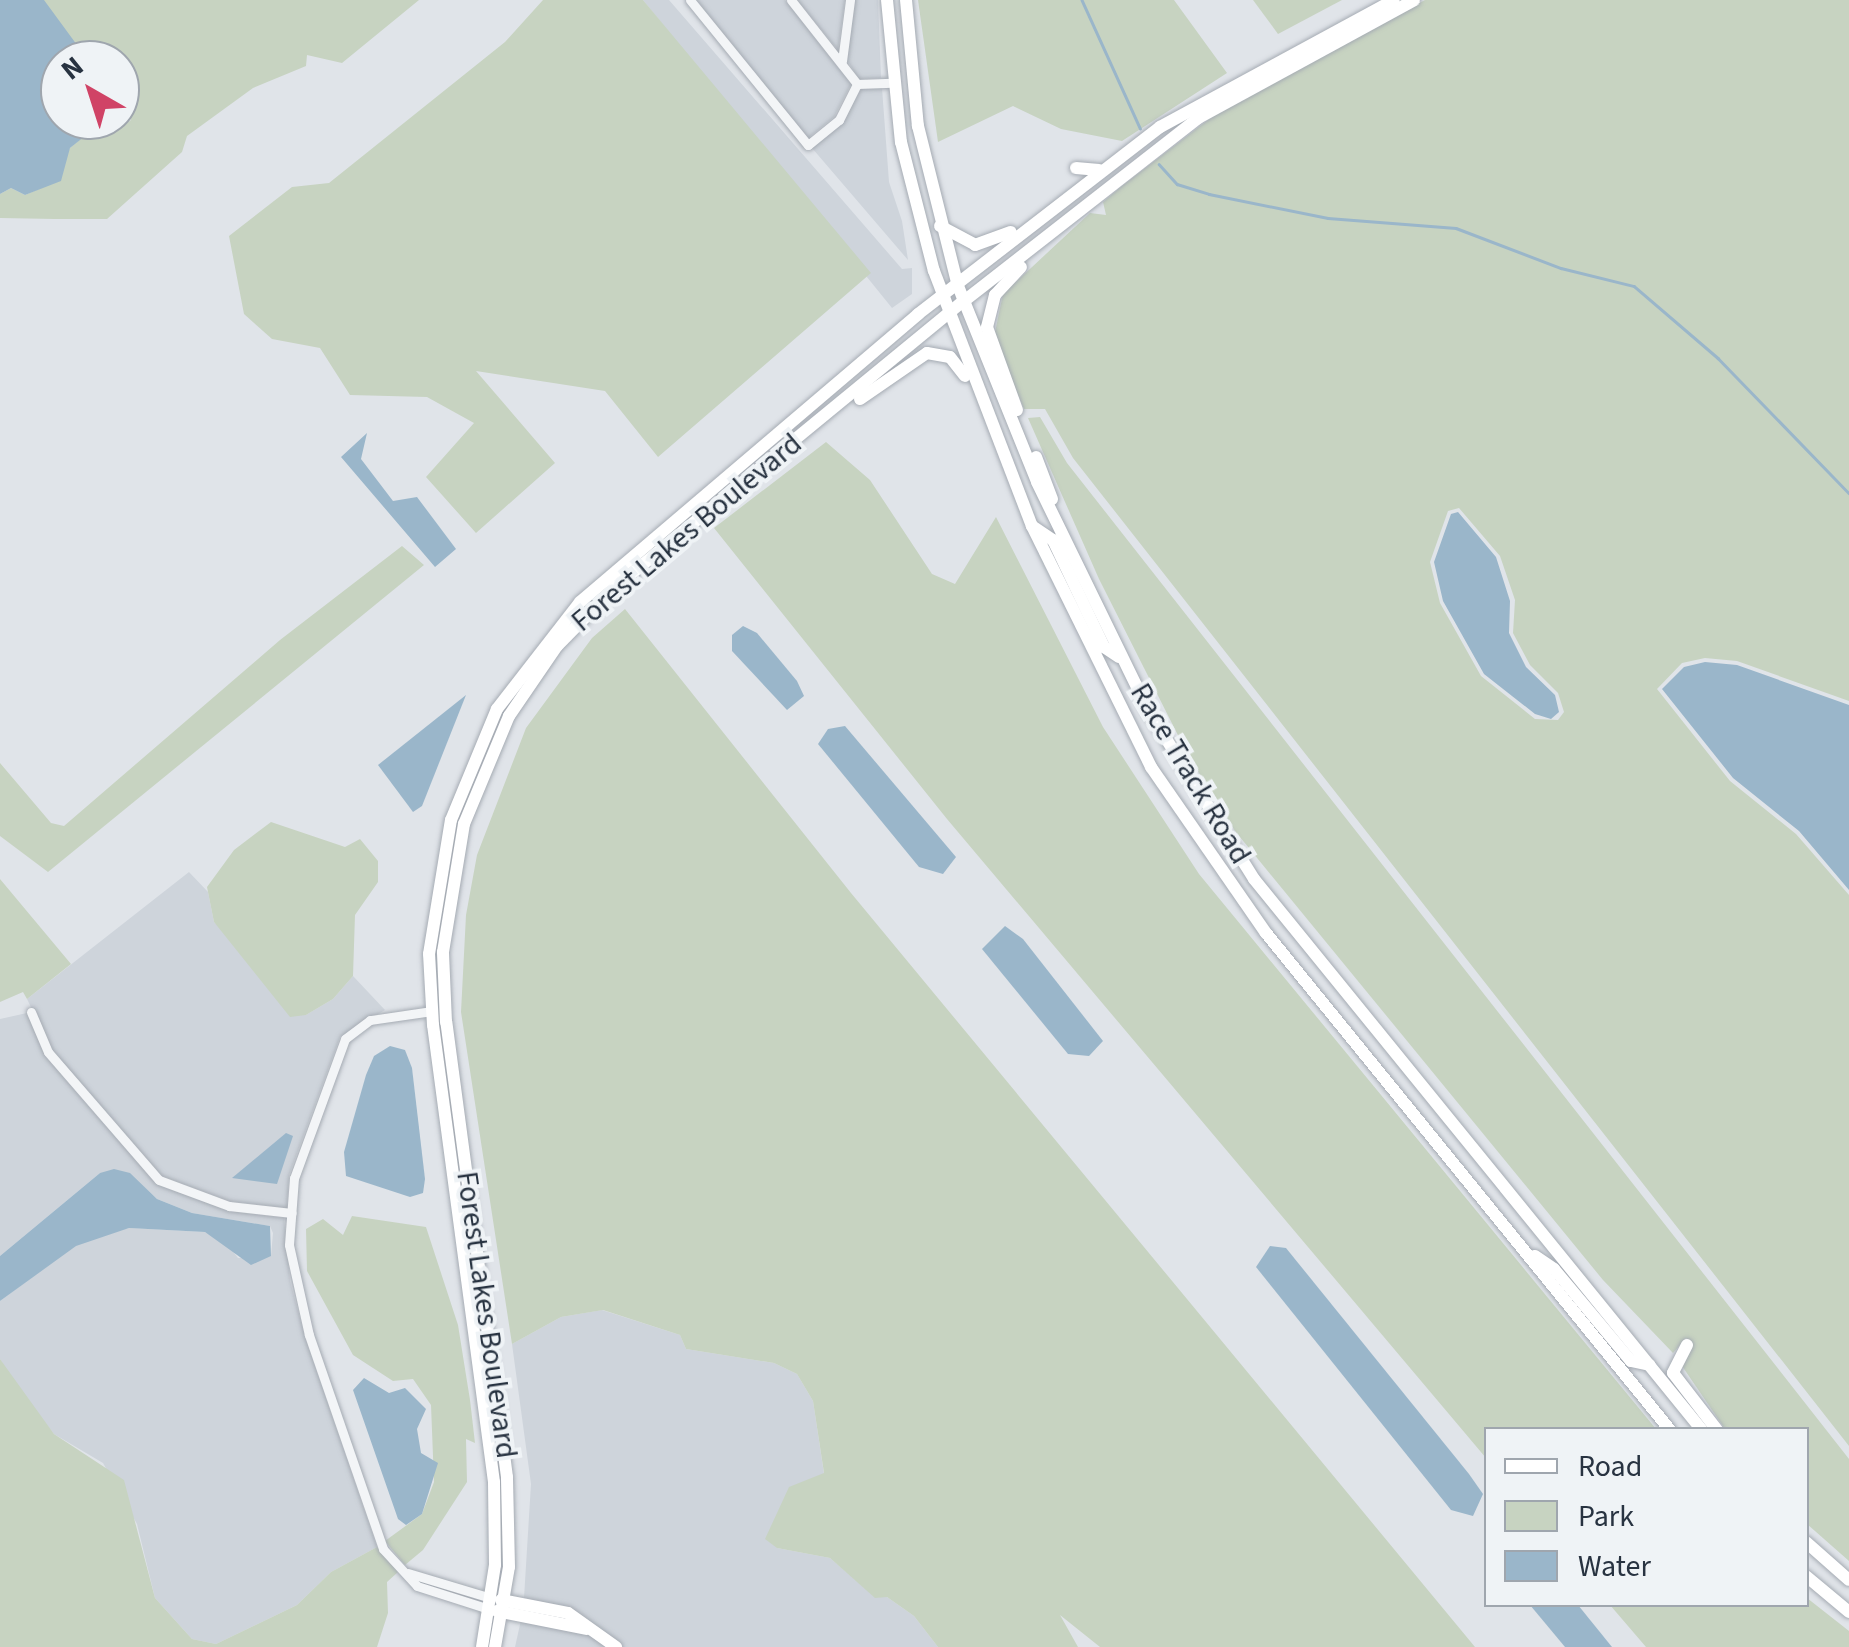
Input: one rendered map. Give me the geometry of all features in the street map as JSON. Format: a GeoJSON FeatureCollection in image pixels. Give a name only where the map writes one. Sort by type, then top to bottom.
{"type":"FeatureCollection","features":[{"type":"Feature","properties":{"kind":"main road","name":"Race Track Road"},"geometry":{"type":"LineString","coordinates":[[887,0],[892,83],[907,173],[942,296],[978,398],[1032,526],[1103,677],[1197,842],[1668,1427]]}},
{"type":"Feature","properties":{"kind":"main road","name":"Race Track Road"},"geometry":{"type":"LineString","coordinates":[[906,0],[914,100],[940,226],[958,286],[1070,551],[1188,782],[1254,878],[1700,1427]]}},
{"type":"Feature","properties":{"kind":"main road"},"geometry":{"type":"LineString","coordinates":[[1100,204],[1102,184],[1170,121],[1394,0]]}},
{"type":"Feature","properties":{"kind":"main road","name":"Forest Lakes Boulevard"},"geometry":{"type":"LineString","coordinates":[[495,1647],[508,1477],[446,1022],[444,952],[451,876],[476,786],[531,682],[590,610],[964,301],[1080,211],[1100,204],[1218,106],[1414,0]]}},
{"type":"Feature","properties":{"kind":"main road","name":"Forest Lakes Boulevard"},"geometry":{"type":"LineString","coordinates":[[482,1647],[497,1605],[494,1482],[432,1011],[433,912],[450,820],[478,748],[520,675],[604,579],[942,296],[1170,121]]}},
{"type":"Feature","properties":{"kind":"main road"},"geometry":{"type":"LineString","coordinates":[[1076,168],[1106,168]]}},
{"type":"Feature","properties":{"kind":"main road"},"geometry":{"type":"LineString","coordinates":[[940,226],[966,243],[994,244],[1076,190]]}},
{"type":"Feature","properties":{"kind":"main road"},"geometry":{"type":"LineString","coordinates":[[1031,252],[995,296],[988,333],[1049,487],[1054,516]]}},
{"type":"Feature","properties":{"kind":"main road"},"geometry":{"type":"LineString","coordinates":[[721,500],[920,355],[950,357],[978,398]]}},
{"type":"Feature","properties":{"kind":"main road"},"geometry":{"type":"LineString","coordinates":[[1032,526],[1053,540],[1104,647],[1122,658]]}},
{"type":"Feature","properties":{"kind":"main road"},"geometry":{"type":"LineString","coordinates":[[1070,551],[1068,532],[1075,526]]}},
{"type":"Feature","properties":{"kind":"main road"},"geometry":{"type":"LineString","coordinates":[[1524,1249],[1554,1269],[1632,1361],[1650,1366]]}},
{"type":"Feature","properties":{"kind":"main road"},"geometry":{"type":"LineString","coordinates":[[1687,1345],[1673,1373],[1715,1427]]}},
{"type":"Feature","properties":{"kind":"main road"},"geometry":{"type":"LineString","coordinates":[[1809,1545],[1849,1580]]}},
{"type":"Feature","properties":{"kind":"main road"},"geometry":{"type":"LineString","coordinates":[[1809,1579],[1849,1612]]}},
{"type":"Feature","properties":{"kind":"main road"},"geometry":{"type":"LineString","coordinates":[[497,1605],[588,1629],[616,1647]]}},
{"type":"Feature","properties":{"kind":"street"},"geometry":{"type":"LineString","coordinates":[[690,0],[808,145],[838,120],[857,84]]}},
{"type":"Feature","properties":{"kind":"street"},"geometry":{"type":"LineString","coordinates":[[790,0],[857,84]]}},
{"type":"Feature","properties":{"kind":"street"},"geometry":{"type":"LineString","coordinates":[[842,61],[850,0]]}},
{"type":"Feature","properties":{"kind":"street"},"geometry":{"type":"LineString","coordinates":[[857,84],[892,83]]}},
{"type":"Feature","properties":{"kind":"street"},"geometry":{"type":"LineString","coordinates":[[432,1011],[370,1020],[344,1040],[294,1178],[289,1244],[309,1336],[383,1548],[406,1572],[497,1605]]}},
{"type":"Feature","properties":{"kind":"street"},"geometry":{"type":"LineString","coordinates":[[32,1012],[48,1052],[160,1180],[229,1206],[292,1213]]}},
{"type":"Feature","properties":{"kind":"shaded area"},"geometry":{"type":"Polygon","coordinates":[[[643,0],[669,0],[902,269],[912,268],[912,294],[892,308],[643,0]]]}},
{"type":"Feature","properties":{"kind":"shaded area"},"geometry":{"type":"Polygon","coordinates":[[[696,0],[785,0],[851,84],[834,117],[808,138],[696,0]]]}},
{"type":"Feature","properties":{"kind":"shaded area"},"geometry":{"type":"Polygon","coordinates":[[[797,0],[845,0],[838,50],[797,0]]]}},
{"type":"Feature","properties":{"kind":"shaded area"},"geometry":{"type":"Polygon","coordinates":[[[855,0],[878,0],[881,78],[859,79],[847,60],[855,0]]]}},
{"type":"Feature","properties":{"kind":"shaded area"},"geometry":{"type":"Polygon","coordinates":[[[882,88],[889,182],[902,221],[908,260],[812,148],[842,124],[861,89],[882,88]]]}},
{"type":"Feature","properties":{"kind":"shaded area"},"geometry":{"type":"Polygon","coordinates":[[[189,872],[208,892],[214,922],[306,1015],[333,999],[353,976],[385,1010],[340,1037],[289,1175],[287,1208],[229,1201],[162,1176],[52,1050],[27,999],[189,872]]]}},
{"type":"Feature","properties":{"kind":"shaded area"},"geometry":{"type":"Polygon","coordinates":[[[27,1013],[45,1056],[156,1184],[228,1211],[284,1218],[290,1281],[305,1337],[377,1547],[331,1572],[297,1605],[216,1644],[192,1639],[155,1598],[137,1524],[103,1463],[54,1434],[17,1388],[0,1359],[0,1301],[74,1246],[103,1234],[129,1228],[205,1232],[225,1241],[238,1258],[271,1256],[273,1233],[270,1226],[192,1213],[157,1199],[130,1174],[100,1173],[0,1256],[0,1019],[27,1013]]]}},
{"type":"Feature","properties":{"kind":"shaded area"},"geometry":{"type":"Polygon","coordinates":[[[602,1310],[680,1335],[686,1349],[774,1363],[797,1374],[813,1401],[824,1474],[777,1548],[830,1558],[875,1597],[887,1597],[914,1616],[938,1647],[622,1647],[569,1608],[524,1598],[531,1484],[512,1344],[561,1317],[602,1310]]]}},
{"type":"Feature","properties":{"kind":"shaded area"},"geometry":{"type":"Polygon","coordinates":[[[521,1620],[586,1634],[609,1647],[515,1647],[521,1620]]]}},
{"type":"Feature","properties":{"kind":"green space"},"geometry":{"type":"Polygon","coordinates":[[[0,0],[419,0],[342,63],[307,55],[306,66],[253,88],[187,136],[182,152],[107,219],[0,218],[0,194],[11,188],[25,195],[48,185],[79,140],[140,140],[140,40],[40,40],[0,0]]]}},
{"type":"Feature","properties":{"kind":"green space"},"geometry":{"type":"Polygon","coordinates":[[[543,0],[643,0],[871,273],[658,457],[605,391],[476,371],[555,463],[476,533],[426,477],[474,423],[427,397],[350,395],[320,348],[272,339],[244,314],[229,236],[292,187],[329,183],[505,42],[543,0]]]}},
{"type":"Feature","properties":{"kind":"green space"},"geometry":{"type":"Polygon","coordinates":[[[918,0],[1174,0],[1227,73],[1122,141],[1061,129],[1013,106],[938,142],[918,0]]]}},
{"type":"Feature","properties":{"kind":"green space"},"geometry":{"type":"Polygon","coordinates":[[[1253,0],[1342,0],[1278,34],[1253,0]]]}},
{"type":"Feature","properties":{"kind":"green space"},"geometry":{"type":"Polygon","coordinates":[[[1425,0],[1849,0],[1849,701],[1737,661],[1705,658],[1682,663],[1657,689],[1730,781],[1796,834],[1849,895],[1849,1446],[1073,458],[1045,409],[1024,409],[994,337],[1003,294],[1090,213],[1106,215],[1103,202],[1221,110],[1425,0]],[[1459,508],[1448,511],[1430,562],[1440,603],[1481,676],[1535,719],[1558,720],[1564,712],[1558,693],[1530,665],[1513,633],[1515,600],[1500,556],[1459,508]]]}},
{"type":"Feature","properties":{"kind":"green space"},"geometry":{"type":"Polygon","coordinates":[[[1040,417],[1067,463],[1849,1459],[1849,1561],[1809,1526],[1809,1427],[1724,1427],[1680,1363],[1693,1344],[1686,1338],[1673,1353],[1603,1280],[1235,831],[1189,757],[1099,579],[1028,418],[1040,417]]]}},
{"type":"Feature","properties":{"kind":"green space"},"geometry":{"type":"Polygon","coordinates":[[[826,442],[870,480],[932,574],[955,584],[996,517],[1103,727],[1199,874],[1654,1427],[1484,1427],[1484,1456],[947,819],[714,528],[826,442]]]}},
{"type":"Feature","properties":{"kind":"green space"},"geometry":{"type":"Polygon","coordinates":[[[402,546],[424,565],[48,872],[0,836],[0,763],[51,823],[64,826],[280,640],[402,546]]]}},
{"type":"Feature","properties":{"kind":"green space"},"geometry":{"type":"Polygon","coordinates":[[[625,609],[851,893],[1475,1647],[1100,1647],[1060,1615],[1078,1647],[938,1647],[914,1616],[887,1597],[875,1598],[830,1558],[777,1548],[765,1539],[789,1487],[824,1473],[813,1401],[797,1374],[774,1363],[686,1349],[680,1335],[603,1310],[561,1317],[512,1344],[461,1012],[466,915],[477,855],[526,728],[592,638],[625,609]]]}},
{"type":"Feature","properties":{"kind":"green space"},"geometry":{"type":"Polygon","coordinates":[[[271,822],[345,847],[360,839],[378,861],[378,882],[355,915],[353,976],[333,999],[306,1015],[290,1017],[214,922],[207,887],[234,850],[271,822]]]}},
{"type":"Feature","properties":{"kind":"green space"},"geometry":{"type":"Polygon","coordinates":[[[0,879],[71,964],[27,999],[23,992],[0,1002],[0,879]]]}},
{"type":"Feature","properties":{"kind":"green space"},"geometry":{"type":"Polygon","coordinates":[[[352,1216],[426,1227],[458,1325],[470,1400],[475,1443],[466,1439],[467,1482],[423,1550],[405,1565],[385,1541],[422,1514],[434,1482],[431,1405],[413,1379],[393,1381],[353,1355],[307,1271],[306,1229],[323,1219],[343,1235],[352,1216]]]}},
{"type":"Feature","properties":{"kind":"green space"},"geometry":{"type":"Polygon","coordinates":[[[0,1359],[54,1434],[124,1480],[155,1598],[192,1639],[216,1644],[297,1605],[331,1572],[377,1547],[398,1572],[387,1582],[388,1613],[377,1647],[0,1647],[0,1359]]]}},
{"type":"Feature","properties":{"kind":"green space"},"geometry":{"type":"Polygon","coordinates":[[[1809,1600],[1849,1631],[1849,1647],[1646,1647],[1612,1607],[1809,1607],[1809,1600]]]}},
{"type":"Feature","properties":{"kind":"water"},"geometry":{"type":"Polygon","coordinates":[[[0,0],[44,0],[73,40],[40,40],[40,140],[80,140],[70,148],[61,181],[25,195],[11,188],[0,194],[0,0]]]}},
{"type":"Feature","properties":{"kind":"water"},"geometry":{"type":"Polygon","coordinates":[[[367,433],[361,459],[393,501],[417,497],[456,549],[435,567],[341,457],[367,433]]]}},
{"type":"Feature","properties":{"kind":"water"},"geometry":{"type":"Polygon","coordinates":[[[1458,512],[1496,557],[1510,601],[1509,633],[1526,667],[1555,695],[1559,712],[1551,719],[1535,714],[1484,674],[1443,601],[1434,562],[1451,514],[1458,512]]]}},
{"type":"Feature","properties":{"kind":"water"},"geometry":{"type":"Polygon","coordinates":[[[743,626],[757,633],[797,681],[804,696],[787,710],[732,651],[732,635],[743,626]]]}},
{"type":"Feature","properties":{"kind":"water"},"geometry":{"type":"Polygon","coordinates":[[[1705,662],[1737,665],[1849,705],[1849,890],[1799,831],[1733,778],[1662,689],[1684,667],[1705,662]]]}},
{"type":"Feature","properties":{"kind":"water"},"geometry":{"type":"Polygon","coordinates":[[[466,695],[422,806],[413,812],[378,765],[466,695]]]}},
{"type":"Feature","properties":{"kind":"water"},"geometry":{"type":"Polygon","coordinates":[[[845,726],[956,857],[943,874],[919,867],[818,744],[828,729],[845,726]]]}},
{"type":"Feature","properties":{"kind":"water"},"geometry":{"type":"Polygon","coordinates":[[[1005,926],[1023,939],[1103,1041],[1089,1056],[1068,1054],[982,949],[1005,926]]]}},
{"type":"Feature","properties":{"kind":"water"},"geometry":{"type":"Polygon","coordinates":[[[390,1046],[405,1050],[412,1068],[425,1179],[423,1193],[410,1197],[346,1176],[344,1152],[366,1075],[374,1056],[390,1046]]]}},
{"type":"Feature","properties":{"kind":"water"},"geometry":{"type":"Polygon","coordinates":[[[286,1133],[293,1136],[277,1184],[232,1178],[286,1133]]]}},
{"type":"Feature","properties":{"kind":"water"},"geometry":{"type":"Polygon","coordinates":[[[114,1169],[130,1173],[157,1199],[192,1213],[270,1226],[271,1256],[251,1265],[205,1232],[129,1228],[76,1246],[0,1301],[0,1256],[100,1173],[114,1169]]]}},
{"type":"Feature","properties":{"kind":"water"},"geometry":{"type":"Polygon","coordinates":[[[1270,1246],[1286,1248],[1469,1474],[1483,1494],[1473,1516],[1451,1510],[1256,1267],[1270,1246]]]}},
{"type":"Feature","properties":{"kind":"water"},"geometry":{"type":"Polygon","coordinates":[[[364,1378],[389,1393],[405,1388],[426,1409],[417,1429],[421,1453],[438,1463],[422,1514],[406,1525],[398,1519],[353,1390],[364,1378]]]}},
{"type":"Feature","properties":{"kind":"water"},"geometry":{"type":"Polygon","coordinates":[[[1532,1607],[1580,1607],[1612,1647],[1565,1647],[1532,1607]]]}},
{"type":"Feature","properties":{"kind":"waterway"},"geometry":{"type":"LineString","coordinates":[[1082,0],[1140,128]]}},
{"type":"Feature","properties":{"kind":"waterway"},"geometry":{"type":"LineString","coordinates":[[1159,164],[1177,184],[1209,194],[1328,218],[1456,228],[1561,268],[1634,286],[1718,358],[1849,493]]}}]}
